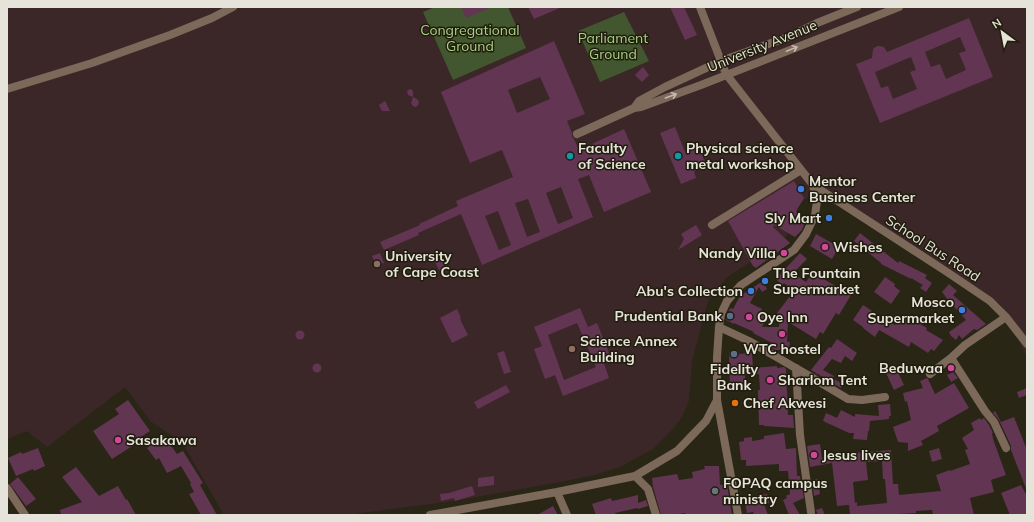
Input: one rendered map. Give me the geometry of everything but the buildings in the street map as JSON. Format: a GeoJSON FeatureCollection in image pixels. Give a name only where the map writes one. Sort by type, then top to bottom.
{"type":"FeatureCollection","features":[{"type":"Feature","properties":{"kind":"street"},"geometry":{"type":"LineString","coordinates":[[7,89],[92,63],[170,36],[212,18],[233,7]]}},
{"type":"Feature","properties":{"kind":"street"},"geometry":{"type":"LineString","coordinates":[[700,7],[726,74],[813,185],[817,201],[815,215],[806,234],[794,250],[741,285],[727,300],[721,314],[719,327],[717,400],[738,515]]}},
{"type":"Feature","properties":{"kind":"street","name":"University Avenue"},"geometry":{"type":"LineString","coordinates":[[634,108],[639,101],[722,61],[788,36],[857,7]]}},
{"type":"Feature","properties":{"kind":"street","name":"University Avenue"},"geometry":{"type":"LineString","coordinates":[[577,134],[634,108],[641,107],[899,7]]}},
{"type":"Feature","properties":{"kind":"street"},"geometry":{"type":"LineString","coordinates":[[712,225],[801,170]]}},
{"type":"Feature","properties":{"kind":"street","name":"School Bus Road"},"geometry":{"type":"LineString","coordinates":[[813,185],[990,301],[1006,317],[1027,344]]}},
{"type":"Feature","properties":{"kind":"street"},"geometry":{"type":"LineString","coordinates":[[930,374],[952,358],[965,345],[1006,317]]}},
{"type":"Feature","properties":{"kind":"street"},"geometry":{"type":"LineString","coordinates":[[719,327],[749,341],[848,399],[862,400],[886,397]]}},
{"type":"Feature","properties":{"kind":"street"},"geometry":{"type":"LineString","coordinates":[[952,358],[985,411],[994,422],[1006,448]]}},
{"type":"Feature","properties":{"kind":"street"},"geometry":{"type":"LineString","coordinates":[[796,368],[800,435],[811,512]]}},
{"type":"Feature","properties":{"kind":"street"},"geometry":{"type":"LineString","coordinates":[[430,515],[635,476],[678,451],[706,421],[717,400]]}},
{"type":"Feature","properties":{"kind":"street"},"geometry":{"type":"LineString","coordinates":[[635,476],[648,489],[656,515]]}},
{"type":"Feature","properties":{"kind":"street"},"geometry":{"type":"LineString","coordinates":[[7,488],[25,515]]}},
{"type":"Feature","properties":{"kind":"street"},"geometry":{"type":"LineString","coordinates":[[557,492],[566,515]]}},
{"type":"Feature","properties":{"kind":"shaded area","name":"University of Cape Coast"},"geometry":{"type":"Polygon","coordinates":[[[7,7],[1027,7],[1027,358],[1001,305],[818,188],[799,205],[793,226],[783,241],[727,277],[708,301],[692,361],[689,401],[682,417],[672,430],[653,449],[620,467],[595,475],[454,501],[346,515],[224,515],[182,442],[151,422],[125,387],[47,447],[27,431],[7,439],[7,7]]]}},
{"type":"Feature","properties":{"kind":"green space","name":"Congregational Ground"},"geometry":{"type":"Polygon","coordinates":[[[435,7],[508,7],[526,48],[453,80],[423,12],[435,7]]]}},
{"type":"Feature","properties":{"kind":"green space","name":"Parliament Ground"},"geometry":{"type":"Polygon","coordinates":[[[624,12],[649,61],[600,82],[578,31],[624,12]]]}},
{"type":"Feature","properties":{"kind":"place","name":"Faculty of Science"},"geometry":{"type":"Point","coordinates":[570,156]}},
{"type":"Feature","properties":{"kind":"place","name":"Physical science metal workshop"},"geometry":{"type":"Point","coordinates":[678,156]}},
{"type":"Feature","properties":{"kind":"place","name":"Mentor Business Center"},"geometry":{"type":"Point","coordinates":[801,189]}},
{"type":"Feature","properties":{"kind":"place","name":"Sly Mart"},"geometry":{"type":"Point","coordinates":[829,218]}},
{"type":"Feature","properties":{"kind":"place","name":"Wishes"},"geometry":{"type":"Point","coordinates":[825,247]}},
{"type":"Feature","properties":{"kind":"place","name":"Nandy Villa"},"geometry":{"type":"Point","coordinates":[784,253]}},
{"type":"Feature","properties":{"kind":"place","name":"University of Cape Coast"},"geometry":{"type":"Point","coordinates":[377,264]}},
{"type":"Feature","properties":{"kind":"place","name":"The Fountain Supermarket"},"geometry":{"type":"Point","coordinates":[765,281]}},
{"type":"Feature","properties":{"kind":"place","name":"Abu's Collection"},"geometry":{"type":"Point","coordinates":[751,291]}},
{"type":"Feature","properties":{"kind":"place","name":"Mosco Supermarket"},"geometry":{"type":"Point","coordinates":[962,310]}},
{"type":"Feature","properties":{"kind":"place","name":"Prudential Bank"},"geometry":{"type":"Point","coordinates":[730,316]}},
{"type":"Feature","properties":{"kind":"place","name":"Oye Inn"},"geometry":{"type":"Point","coordinates":[749,317]}},
{"type":"Feature","properties":{"kind":"place","name":"WTC hostel"},"geometry":{"type":"Point","coordinates":[782,334]}},
{"type":"Feature","properties":{"kind":"place","name":"Science Annex Building"},"geometry":{"type":"Point","coordinates":[572,349]}},
{"type":"Feature","properties":{"kind":"place","name":"Fidelity Bank"},"geometry":{"type":"Point","coordinates":[734,354]}},
{"type":"Feature","properties":{"kind":"place","name":"Beduwaa"},"geometry":{"type":"Point","coordinates":[951,368]}},
{"type":"Feature","properties":{"kind":"place","name":"Sharlom Tent"},"geometry":{"type":"Point","coordinates":[770,380]}},
{"type":"Feature","properties":{"kind":"place","name":"Chef Akwesi"},"geometry":{"type":"Point","coordinates":[735,403]}},
{"type":"Feature","properties":{"kind":"place","name":"Sasakawa"},"geometry":{"type":"Point","coordinates":[118,440]}},
{"type":"Feature","properties":{"kind":"place","name":"Jesus lives"},"geometry":{"type":"Point","coordinates":[814,455]}},
{"type":"Feature","properties":{"kind":"place","name":"FOPAQ campus ministry"},"geometry":{"type":"Point","coordinates":[715,491]}}]}
